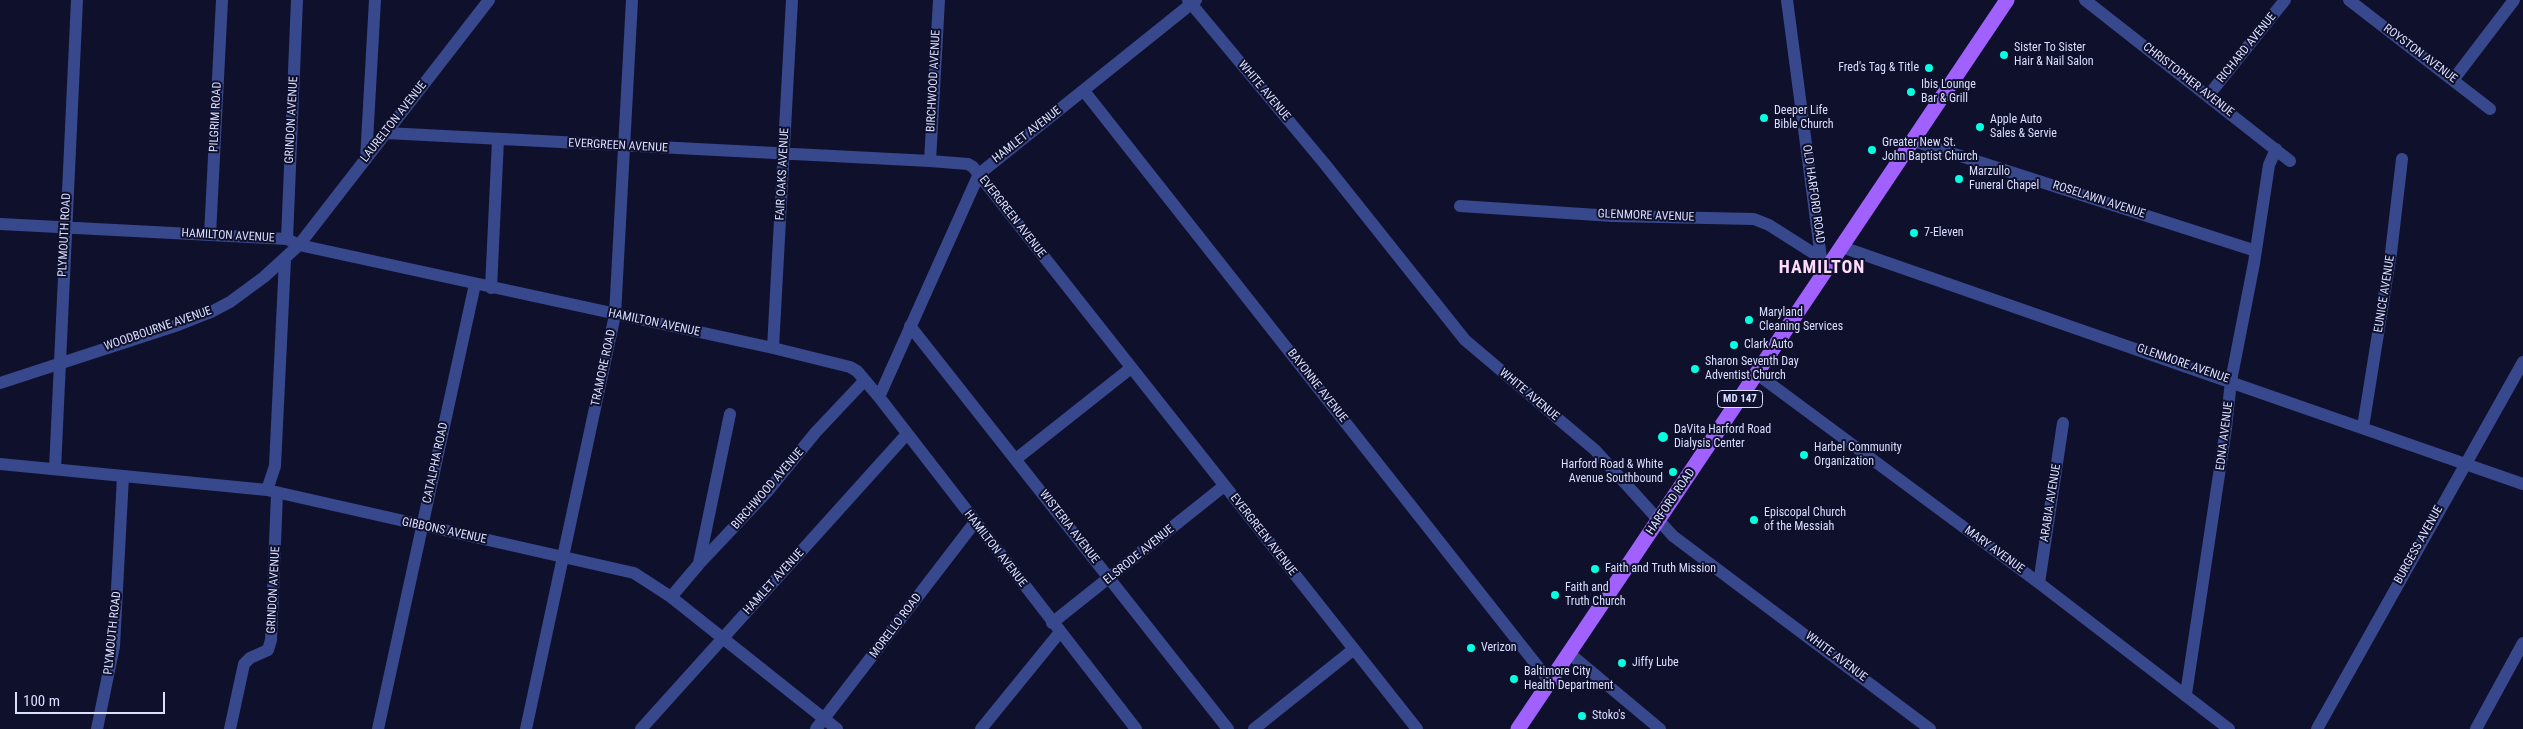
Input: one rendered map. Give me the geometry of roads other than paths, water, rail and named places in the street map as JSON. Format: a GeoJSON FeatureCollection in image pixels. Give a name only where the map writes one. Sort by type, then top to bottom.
{"type":"FeatureCollection","features":[{"type":"Feature","properties":{"kind":"main road","name":"HARFORD ROAD"},"geometry":{"type":"LineString","coordinates":[[1518,729],[1757,374],[1825,262],[1842,247],[2007,0]]}},
{"type":"Feature","properties":{"kind":"street","name":"PLYMOUTH ROAD"},"geometry":{"type":"LineString","coordinates":[[55,469],[58,363],[77,0]]}},
{"type":"Feature","properties":{"kind":"street","name":"PILGRIM ROAD"},"geometry":{"type":"LineString","coordinates":[[210,235],[222,0]]}},
{"type":"Feature","properties":{"kind":"street","name":"GRINDON AVENUE"},"geometry":{"type":"LineString","coordinates":[[287,239],[297,0]]}},
{"type":"Feature","properties":{"kind":"street"},"geometry":{"type":"LineString","coordinates":[[366,159],[375,0]]}},
{"type":"Feature","properties":{"kind":"street","name":"LAURELTON AVENUE"},"geometry":{"type":"LineString","coordinates":[[299,245],[489,0]]}},
{"type":"Feature","properties":{"kind":"street","name":"TRAMORE ROAD"},"geometry":{"type":"LineString","coordinates":[[526,729],[615,315],[632,0]]}},
{"type":"Feature","properties":{"kind":"street","name":"FAIR OAKS AVENUE"},"geometry":{"type":"LineString","coordinates":[[773,348],[792,0]]}},
{"type":"Feature","properties":{"kind":"street","name":"BIRCHWOOD AVENUE"},"geometry":{"type":"LineString","coordinates":[[930,162],[938,0]]}},
{"type":"Feature","properties":{"kind":"street","name":"OLD HARFORD ROAD"},"geometry":{"type":"LineString","coordinates":[[1787,0],[1825,262]]}},
{"type":"Feature","properties":{"kind":"street","name":"CHRISTOPHER AVENUE"},"geometry":{"type":"LineString","coordinates":[[2085,0],[2290,161]]}},
{"type":"Feature","properties":{"kind":"street","name":"RICHARD AVENUE"},"geometry":{"type":"LineString","coordinates":[[2208,96],[2285,0]]}},
{"type":"Feature","properties":{"kind":"street","name":"ROYSTON AVENUE"},"geometry":{"type":"LineString","coordinates":[[2349,0],[2490,109]]}},
{"type":"Feature","properties":{"kind":"street"},"geometry":{"type":"LineString","coordinates":[[2453,80],[2514,0]]}},
{"type":"Feature","properties":{"kind":"street","name":"HAMLET AVENUE"},"geometry":{"type":"LineString","coordinates":[[878,397],[979,174],[1084,91],[1192,1]]}},
{"type":"Feature","properties":{"kind":"street","name":"WHITE AVENUE"},"geometry":{"type":"LineString","coordinates":[[1192,1],[1465,340],[1594,450],[1673,536],[1930,729]]}},
{"type":"Feature","properties":{"kind":"street","name":"BAYONNE AVENUE"},"geometry":{"type":"LineString","coordinates":[[1084,91],[1550,682]]}},
{"type":"Feature","properties":{"kind":"street","name":"EVERGREEN AVENUE"},"geometry":{"type":"LineString","coordinates":[[386,133],[968,164],[979,174],[1417,729]]}},
{"type":"Feature","properties":{"kind":"street"},"geometry":{"type":"LineString","coordinates":[[491,288],[498,140]]}},
{"type":"Feature","properties":{"kind":"street","name":"ROSELAWN AVENUE"},"geometry":{"type":"LineString","coordinates":[[1914,141],[2256,251]]}},
{"type":"Feature","properties":{"kind":"street","name":"EDNA AVENUE"},"geometry":{"type":"LineString","coordinates":[[2186,694],[2221,467],[2231,381],[2256,251],[2269,166],[2276,149]]}},
{"type":"Feature","properties":{"kind":"street","name":"EUNICE AVENUE"},"geometry":{"type":"LineString","coordinates":[[2362,428],[2391,253],[2402,159]]}},
{"type":"Feature","properties":{"kind":"street","name":"GLENMORE AVENUE"},"geometry":{"type":"LineString","coordinates":[[1460,206],[1613,216],[1754,220],[1769,225],[1825,262]]}},
{"type":"Feature","properties":{"kind":"street","name":"HAMILTON AVENUE"},"geometry":{"type":"LineString","coordinates":[[0,224],[287,239],[299,245],[773,348],[850,367],[857,371],[865,380],[1136,729]]}},
{"type":"Feature","properties":{"kind":"street","name":"WOODBOURNE AVENUE"},"geometry":{"type":"LineString","coordinates":[[0,383],[178,325],[211,312],[230,302],[285,260],[299,245]]}},
{"type":"Feature","properties":{"kind":"street","name":"GLENMORE AVENUE"},"geometry":{"type":"LineString","coordinates":[[1842,247],[2523,484]]}},
{"type":"Feature","properties":{"kind":"street","name":"GRINDON AVENUE"},"geometry":{"type":"LineString","coordinates":[[230,729],[244,664],[250,658],[268,650],[272,640],[272,492],[275,466],[285,260]]}},
{"type":"Feature","properties":{"kind":"street","name":"CATALPHA ROAD"},"geometry":{"type":"LineString","coordinates":[[378,729],[475,284]]}},
{"type":"Feature","properties":{"kind":"street","name":"WISTERIA AVENUE"},"geometry":{"type":"LineString","coordinates":[[910,326],[1228,729]]}},
{"type":"Feature","properties":{"kind":"street","name":"BURGESS AVENUE"},"geometry":{"type":"LineString","coordinates":[[2317,729],[2523,362]]}},
{"type":"Feature","properties":{"kind":"street"},"geometry":{"type":"LineString","coordinates":[[1016,459],[1131,368]]}},
{"type":"Feature","properties":{"kind":"street","name":"MARY AVENUE"},"geometry":{"type":"LineString","coordinates":[[1757,374],[2039,583],[2186,694],[2229,729]]}},
{"type":"Feature","properties":{"kind":"street","name":"BIRCHWOOD AVENUE"},"geometry":{"type":"LineString","coordinates":[[671,598],[699,564],[767,492],[815,433],[865,380]]}},
{"type":"Feature","properties":{"kind":"street"},"geometry":{"type":"LineString","coordinates":[[699,564],[730,414]]}},
{"type":"Feature","properties":{"kind":"street","name":"ARABIA AVENUE"},"geometry":{"type":"LineString","coordinates":[[2039,583],[2063,423]]}},
{"type":"Feature","properties":{"kind":"street","name":"HAMLET AVENUE"},"geometry":{"type":"LineString","coordinates":[[641,729],[906,435]]}},
{"type":"Feature","properties":{"kind":"street","name":"GIBBONS AVENUE"},"geometry":{"type":"LineString","coordinates":[[0,464],[272,492],[634,573],[671,598],[723,638],[820,724],[837,729]]}},
{"type":"Feature","properties":{"kind":"street","name":"PLYMOUTH ROAD"},"geometry":{"type":"LineString","coordinates":[[98,729],[114,646],[123,476]]}},
{"type":"Feature","properties":{"kind":"street","name":"ELSRODE AVENUE"},"geometry":{"type":"LineString","coordinates":[[982,729],[1056,627],[1109,578],[1224,486]]}},
{"type":"Feature","properties":{"kind":"street","name":"MORELLO ROAD"},"geometry":{"type":"LineString","coordinates":[[820,724],[975,522]]}},
{"type":"Feature","properties":{"kind":"street"},"geometry":{"type":"LineString","coordinates":[[2476,729],[2523,643]]}},
{"type":"Feature","properties":{"kind":"street"},"geometry":{"type":"LineString","coordinates":[[1254,729],[1354,650]]}},
{"type":"Feature","properties":{"kind":"street"},"geometry":{"type":"LineString","coordinates":[[1569,653],[1660,729]]}},
{"type":"Feature","properties":{"kind":"place","name":"Sister To Sister Hair & Nail Salon"},"geometry":{"type":"Point","coordinates":[2004,55]}},
{"type":"Feature","properties":{"kind":"place","name":"Fred's Tag & Title"},"geometry":{"type":"Point","coordinates":[1929,68]}},
{"type":"Feature","properties":{"kind":"place","name":"Ibis Lounge Bar & Grill"},"geometry":{"type":"Point","coordinates":[1911,92]}},
{"type":"Feature","properties":{"kind":"place","name":"Deeper Life Bible Church"},"geometry":{"type":"Point","coordinates":[1764,118]}},
{"type":"Feature","properties":{"kind":"place","name":"Apple Auto Sales & Servie"},"geometry":{"type":"Point","coordinates":[1980,127]}},
{"type":"Feature","properties":{"kind":"place","name":"Greater New St. John Baptist Church"},"geometry":{"type":"Point","coordinates":[1872,150]}},
{"type":"Feature","properties":{"kind":"place","name":"Marzullo Funeral Chapel"},"geometry":{"type":"Point","coordinates":[1959,179]}},
{"type":"Feature","properties":{"kind":"place","name":"7-Eleven"},"geometry":{"type":"Point","coordinates":[1914,233]}},
{"type":"Feature","properties":{"kind":"place","name":"Maryland Cleaning Services"},"geometry":{"type":"Point","coordinates":[1749,320]}},
{"type":"Feature","properties":{"kind":"place","name":"Clark Auto"},"geometry":{"type":"Point","coordinates":[1734,345]}},
{"type":"Feature","properties":{"kind":"place","name":"Sharon Seventh Day Adventist Church"},"geometry":{"type":"Point","coordinates":[1695,369]}},
{"type":"Feature","properties":{"kind":"place","name":"DaVita Harford Road Dialysis Center"},"geometry":{"type":"Point","coordinates":[1663,437]}},
{"type":"Feature","properties":{"kind":"place","name":"Harbel Community Organization"},"geometry":{"type":"Point","coordinates":[1804,455]}},
{"type":"Feature","properties":{"kind":"place","name":"Harford Road & White Avenue Southbound"},"geometry":{"type":"Point","coordinates":[1673,472]}},
{"type":"Feature","properties":{"kind":"place","name":"Episcopal Church of the Messiah"},"geometry":{"type":"Point","coordinates":[1754,520]}},
{"type":"Feature","properties":{"kind":"place","name":"Faith and Truth Mission"},"geometry":{"type":"Point","coordinates":[1595,569]}},
{"type":"Feature","properties":{"kind":"place","name":"Faith and Truth Church"},"geometry":{"type":"Point","coordinates":[1555,595]}},
{"type":"Feature","properties":{"kind":"place","name":"Verizon"},"geometry":{"type":"Point","coordinates":[1471,648]}},
{"type":"Feature","properties":{"kind":"place","name":"Jiffy Lube"},"geometry":{"type":"Point","coordinates":[1622,663]}},
{"type":"Feature","properties":{"kind":"place","name":"Baltimore City Health Department"},"geometry":{"type":"Point","coordinates":[1514,679]}},
{"type":"Feature","properties":{"kind":"place","name":"Stoko's"},"geometry":{"type":"Point","coordinates":[1582,716]}},
{"type":"Feature","properties":{"kind":"district","name":"HAMILTON"},"geometry":{"type":"Point","coordinates":[1822,268]}}]}
